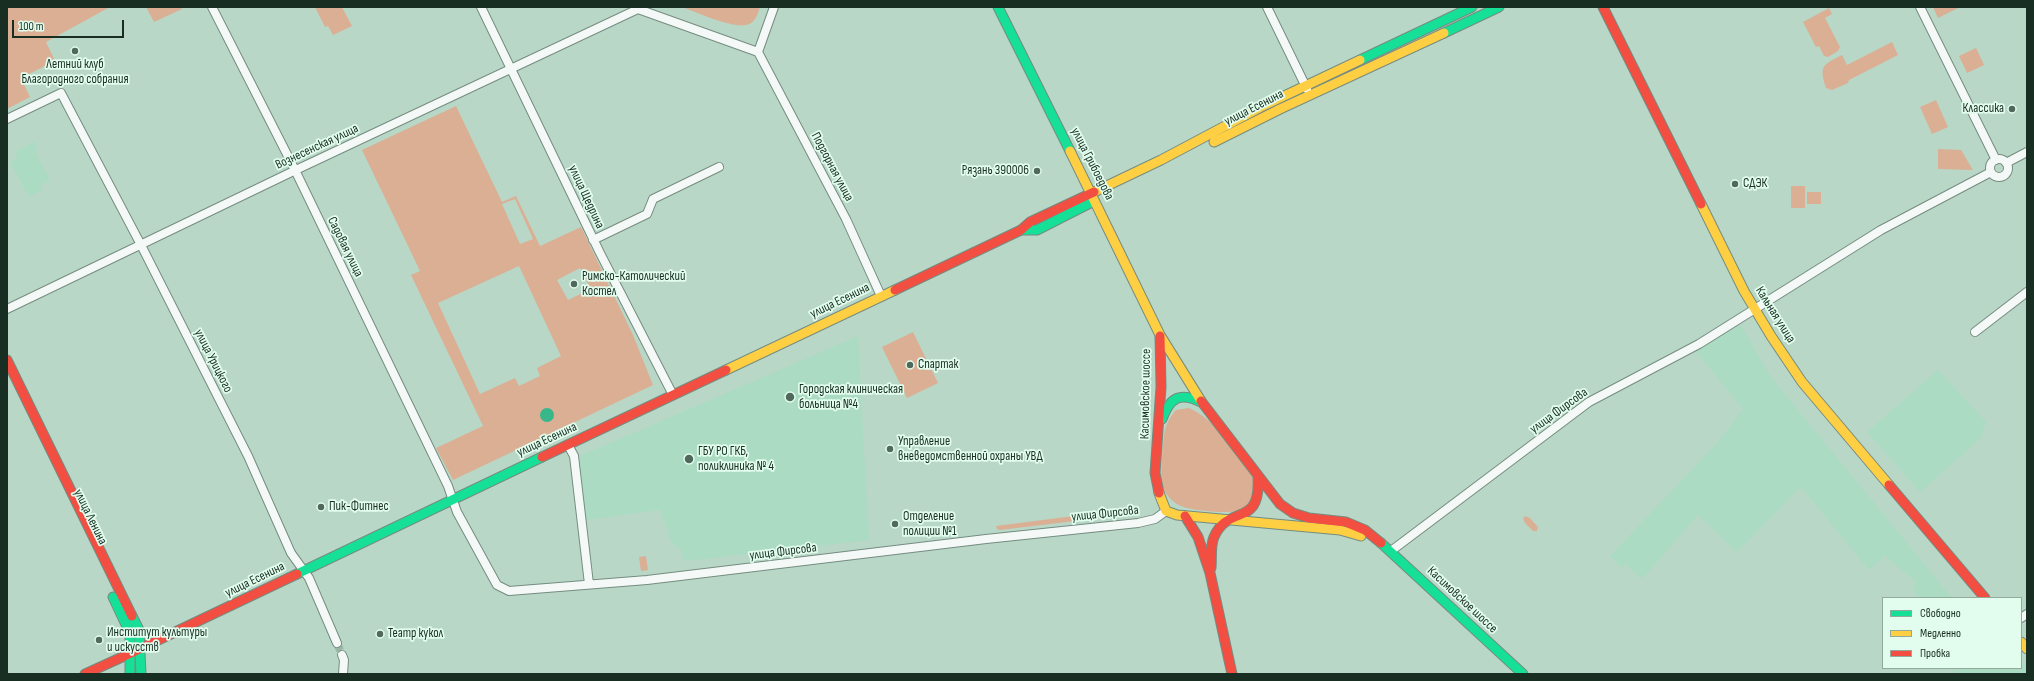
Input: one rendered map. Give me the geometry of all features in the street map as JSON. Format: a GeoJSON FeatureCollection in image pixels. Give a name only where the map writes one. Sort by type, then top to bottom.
{"type":"FeatureCollection","features":[{"type":"Feature","properties":{"kind":"main road","name":"улица Грибоедова"},"geometry":{"type":"LineString","coordinates":[[998,7],[1160,335]]}},
{"type":"Feature","properties":{"kind":"main road","name":"улица Есенина"},"geometry":{"type":"LineString","coordinates":[[1308,91],[1472,7]]}},
{"type":"Feature","properties":{"kind":"main road","name":"улица Есенина"},"geometry":{"type":"LineString","coordinates":[[85,674],[186,628],[452,499],[1021,230],[1030,222],[1093,197],[1261,107],[1308,91],[1500,7]]}},
{"type":"Feature","properties":{"kind":"main road","name":"Кальная улица"},"geometry":{"type":"LineString","coordinates":[[1603,7],[1753,308],[1802,382],[1984,597]]}},
{"type":"Feature","properties":{"kind":"main road","name":"Касимовское шоссе"},"geometry":{"type":"LineString","coordinates":[[1160,335],[1160,387],[1155,473],[1160,500],[1166,511],[1185,516],[1340,530],[1356,533],[1384,545]]}},
{"type":"Feature","properties":{"kind":"main road","name":"Касимовское шоссе"},"geometry":{"type":"LineString","coordinates":[[1160,335],[1194,392],[1280,504],[1293,513],[1309,518],[1346,522],[1366,530],[1391,551],[1523,674]]}},
{"type":"Feature","properties":{"kind":"main road","name":"улица Ленина"},"geometry":{"type":"LineString","coordinates":[[7,360],[139,630],[141,674]]}},
{"type":"Feature","properties":{"kind":"main road","name":"улица Ленина"},"geometry":{"type":"LineString","coordinates":[[7,377],[99,564],[130,633],[130,674]]}},
{"type":"Feature","properties":{"kind":"main road"},"geometry":{"type":"LineString","coordinates":[[1160,387],[1183,395],[1191,396],[1202,402]]}},
{"type":"Feature","properties":{"kind":"main road"},"geometry":{"type":"LineString","coordinates":[[1158,431],[1165,409],[1173,400],[1183,395]]}},
{"type":"Feature","properties":{"kind":"main road","name":"Касимовское шоссе"},"geometry":{"type":"LineString","coordinates":[[1229,520],[1247,513],[1257,504],[1261,492],[1258,475]]}},
{"type":"Feature","properties":{"kind":"main road"},"geometry":{"type":"LineString","coordinates":[[1185,516],[1198,538],[1210,573],[1232,674]]}},
{"type":"Feature","properties":{"kind":"main road"},"geometry":{"type":"LineString","coordinates":[[1210,573],[1214,537],[1229,520]]}},
{"type":"Feature","properties":{"kind":"street","name":"Садовая улица"},"geometry":{"type":"LineString","coordinates":[[212,7],[295,170],[448,486],[452,499]]}},
{"type":"Feature","properties":{"kind":"street","name":"улица Щедрина"},"geometry":{"type":"LineString","coordinates":[[481,7],[512,68],[593,240],[672,395]]}},
{"type":"Feature","properties":{"kind":"street"},"geometry":{"type":"LineString","coordinates":[[758,52],[774,7]]}},
{"type":"Feature","properties":{"kind":"street"},"geometry":{"type":"LineString","coordinates":[[1267,7],[1308,91]]}},
{"type":"Feature","properties":{"kind":"street"},"geometry":{"type":"LineString","coordinates":[[1920,7],[1996,160]]}},
{"type":"Feature","properties":{"kind":"street","name":"Вознесенская улица"},"geometry":{"type":"LineString","coordinates":[[7,309],[295,170],[638,8],[758,52]]}},
{"type":"Feature","properties":{"kind":"street","name":"Подгорная улица"},"geometry":{"type":"LineString","coordinates":[[758,52],[846,219],[858,249],[881,296]]}},
{"type":"Feature","properties":{"kind":"street","name":"улица Урицкого"},"geometry":{"type":"LineString","coordinates":[[7,119],[61,93],[141,245],[248,456],[291,553],[309,578],[337,643]]}},
{"type":"Feature","properties":{"kind":"street"},"geometry":{"type":"LineString","coordinates":[[2006,163],[2027,152]]}},
{"type":"Feature","properties":{"kind":"street"},"geometry":{"type":"LineString","coordinates":[[2000,159],[2006,163],[2008,170],[2004,176],[1996,177],[1991,172],[1991,165],[1996,160],[2000,159]]}},
{"type":"Feature","properties":{"kind":"street"},"geometry":{"type":"LineString","coordinates":[[593,240],[647,214],[653,199],[719,167]]}},
{"type":"Feature","properties":{"kind":"street","name":"улица Фирсова"},"geometry":{"type":"LineString","coordinates":[[1391,551],[1589,402],[1699,344],[1753,308],[1881,230],[1991,172]]}},
{"type":"Feature","properties":{"kind":"street"},"geometry":{"type":"LineString","coordinates":[[1975,332],[2027,292]]}},
{"type":"Feature","properties":{"kind":"street"},"geometry":{"type":"LineString","coordinates":[[1183,395],[1194,392]]}},
{"type":"Feature","properties":{"kind":"street"},"geometry":{"type":"LineString","coordinates":[[568,445],[574,456],[589,584]]}},
{"type":"Feature","properties":{"kind":"street","name":"улица Фирсова"},"geometry":{"type":"LineString","coordinates":[[452,499],[468,535],[496,584],[509,591],[700,574],[986,539],[1138,523],[1155,519],[1166,511]]}},
{"type":"Feature","properties":{"kind":"street"},"geometry":{"type":"LineString","coordinates":[[342,655],[344,660],[343,674]]}},
{"type":"Feature","properties":{"kind":"shaded area"},"geometry":{"type":"Polygon","coordinates":[[[7,7],[110,7],[46,42],[55,61],[21,78],[30,97],[7,109],[7,7]]]}},
{"type":"Feature","properties":{"kind":"shaded area"},"geometry":{"type":"Polygon","coordinates":[[[146,7],[181,7],[182,9],[154,22],[146,7]]]}},
{"type":"Feature","properties":{"kind":"shaded area"},"geometry":{"type":"Polygon","coordinates":[[[315,7],[342,7],[352,26],[333,35],[328,26],[325,27],[315,7]]]}},
{"type":"Feature","properties":{"kind":"shaded area"},"geometry":{"type":"Polygon","coordinates":[[[682,7],[760,7],[757,16],[751,23],[737,25],[717,20],[682,7]]]}},
{"type":"Feature","properties":{"kind":"shaded area"},"geometry":{"type":"Polygon","coordinates":[[[1933,7],[1960,7],[1938,18],[1933,7]]]}},
{"type":"Feature","properties":{"kind":"shaded area"},"geometry":{"type":"Polygon","coordinates":[[[1829,8],[1832,14],[1825,18],[1840,47],[1838,51],[1828,57],[1824,56],[1819,46],[1816,47],[1803,22],[1829,8]]]}},
{"type":"Feature","properties":{"kind":"shaded area"},"geometry":{"type":"Polygon","coordinates":[[[1892,42],[1898,55],[1849,80],[1848,83],[1832,90],[1826,88],[1823,71],[1826,64],[1830,61],[1842,55],[1847,65],[1892,42]]]}},
{"type":"Feature","properties":{"kind":"shaded area"},"geometry":{"type":"Polygon","coordinates":[[[1976,48],[1984,65],[1967,73],[1959,56],[1976,48]]]}},
{"type":"Feature","properties":{"kind":"shaded area"},"geometry":{"type":"Polygon","coordinates":[[[1936,100],[1948,127],[1932,134],[1920,107],[1936,100]]]}},
{"type":"Feature","properties":{"kind":"shaded area"},"geometry":{"type":"Polygon","coordinates":[[[456,106],[502,202],[516,196],[540,246],[581,227],[633,335],[653,385],[453,480],[436,448],[483,426],[411,275],[420,271],[362,150],[456,106]],[[515,199],[502,204],[520,244],[533,239],[515,199]],[[519,266],[438,303],[480,394],[515,378],[519,386],[540,376],[537,368],[561,356],[519,266]],[[580,268],[557,280],[568,300],[591,289],[580,268]]]}},
{"type":"Feature","properties":{"kind":"shaded area"},"geometry":{"type":"Polygon","coordinates":[[[34,142],[38,148],[34,150],[50,180],[40,185],[42,190],[29,197],[10,162],[18,158],[15,152],[34,142]]]}},
{"type":"Feature","properties":{"kind":"shaded area"},"geometry":{"type":"Polygon","coordinates":[[[1938,149],[1961,150],[1973,170],[1938,169],[1938,149]]]}},
{"type":"Feature","properties":{"kind":"shaded area"},"geometry":{"type":"Polygon","coordinates":[[[1791,186],[1805,186],[1805,208],[1791,208],[1791,186]]]}},
{"type":"Feature","properties":{"kind":"shaded area"},"geometry":{"type":"Polygon","coordinates":[[[1807,192],[1821,192],[1821,204],[1807,204],[1807,192]]]}},
{"type":"Feature","properties":{"kind":"shaded area"},"geometry":{"type":"Polygon","coordinates":[[[1734,325],[1741,326],[1771,377],[1951,597],[1918,597],[1912,590],[1916,582],[1885,556],[1869,570],[1801,487],[1737,552],[1698,515],[1642,579],[1626,564],[1622,568],[1610,556],[1719,441],[1743,409],[1695,351],[1734,325]]]}},
{"type":"Feature","properties":{"kind":"shaded area","name":"Спартак"},"geometry":{"type":"Polygon","coordinates":[[[913,332],[938,383],[907,398],[882,347],[913,332]]]}},
{"type":"Feature","properties":{"kind":"shaded area","name":"Городская клиническая больница №4"},"geometry":{"type":"Polygon","coordinates":[[[858,336],[869,540],[685,561],[680,549],[671,542],[660,510],[585,520],[578,457],[858,336]]]}},
{"type":"Feature","properties":{"kind":"shaded area"},"geometry":{"type":"Polygon","coordinates":[[[1938,370],[1986,422],[1981,438],[1920,492],[1867,432],[1938,370]]]}},
{"type":"Feature","properties":{"kind":"shaded area"},"geometry":{"type":"Polygon","coordinates":[[[547,408],[552,410],[554,415],[552,420],[547,422],[542,420],[540,415],[542,410],[547,408]]]}},
{"type":"Feature","properties":{"kind":"shaded area"},"geometry":{"type":"Polygon","coordinates":[[[1189,408],[1199,413],[1217,429],[1253,477],[1255,490],[1253,499],[1249,506],[1245,509],[1240,511],[1223,512],[1186,508],[1174,502],[1165,492],[1161,474],[1166,426],[1176,410],[1189,408]]]}},
{"type":"Feature","properties":{"kind":"shaded area"},"geometry":{"type":"Polygon","coordinates":[[[1136,508],[1134,514],[1000,530],[997,529],[996,526],[1136,508]]]}},
{"type":"Feature","properties":{"kind":"shaded area"},"geometry":{"type":"Polygon","coordinates":[[[1525,516],[1530,518],[1538,527],[1537,531],[1533,531],[1525,523],[1523,518],[1525,516]]]}},
{"type":"Feature","properties":{"kind":"shaded area"},"geometry":{"type":"Polygon","coordinates":[[[646,556],[648,570],[641,571],[639,557],[646,556]]]}},
{"type":"Feature","properties":{"kind":"shaded area"},"geometry":{"type":"Polygon","coordinates":[[[2022,662],[2027,668],[2027,674],[1957,674],[1952,669],[2022,669],[2022,662]]]}},
{"type":"Feature","properties":{"kind":"tunnel"},"geometry":{"type":"LineString","coordinates":[[337,643],[342,655]]}},
{"type":"Feature","properties":{"kind":"traffic: fast"},"geometry":{"type":"LineString","coordinates":[[998,7],[1070,151]]}},
{"type":"Feature","properties":{"kind":"traffic: fast"},"geometry":{"type":"LineString","coordinates":[[1360,60],[1472,7]]}},
{"type":"Feature","properties":{"kind":"traffic: fast"},"geometry":{"type":"LineString","coordinates":[[1444,33],[1499,7]]}},
{"type":"Feature","properties":{"kind":"traffic: fast"},"geometry":{"type":"LineString","coordinates":[[1021,230],[1037,230],[1094,201]]}},
{"type":"Feature","properties":{"kind":"traffic: fast"},"geometry":{"type":"LineString","coordinates":[[1162,419],[1172,401],[1177,398],[1187,397],[1201,402]]}},
{"type":"Feature","properties":{"kind":"traffic: fast"},"geometry":{"type":"LineString","coordinates":[[297,574],[542,457]]}},
{"type":"Feature","properties":{"kind":"traffic: fast"},"geometry":{"type":"LineString","coordinates":[[1381,543],[1523,674]]}},
{"type":"Feature","properties":{"kind":"traffic: fast"},"geometry":{"type":"LineString","coordinates":[[113,597],[130,633],[130,674]]}},
{"type":"Feature","properties":{"kind":"traffic: fast"},"geometry":{"type":"LineString","coordinates":[[132,616],[139,630],[141,674]]}},
{"type":"Feature","properties":{"kind":"traffic: slow"},"geometry":{"type":"LineString","coordinates":[[1214,142],[1280,109],[1444,33]]}},
{"type":"Feature","properties":{"kind":"traffic: slow"},"geometry":{"type":"LineString","coordinates":[[1094,192],[1161,160],[1261,107],[1360,60]]}},
{"type":"Feature","properties":{"kind":"traffic: slow"},"geometry":{"type":"LineString","coordinates":[[1070,151],[1160,335],[1201,401]]}},
{"type":"Feature","properties":{"kind":"traffic: slow"},"geometry":{"type":"LineString","coordinates":[[1701,204],[1744,291],[1771,336],[1802,382],[1889,485]]}},
{"type":"Feature","properties":{"kind":"traffic: slow"},"geometry":{"type":"LineString","coordinates":[[726,370],[895,290]]}},
{"type":"Feature","properties":{"kind":"traffic: slow"},"geometry":{"type":"LineString","coordinates":[[1159,493],[1166,511],[1177,515],[1340,530],[1361,536]]}},
{"type":"Feature","properties":{"kind":"traffic: slow"},"geometry":{"type":"LineString","coordinates":[[2022,643],[2027,649]]}},
{"type":"Feature","properties":{"kind":"traffic: jam"},"geometry":{"type":"LineString","coordinates":[[1603,7],[1701,204]]}},
{"type":"Feature","properties":{"kind":"traffic: jam"},"geometry":{"type":"LineString","coordinates":[[895,290],[1021,230],[1030,222],[1094,192]]}},
{"type":"Feature","properties":{"kind":"traffic: jam"},"geometry":{"type":"LineString","coordinates":[[1159,493],[1155,473],[1161,387],[1160,336]]}},
{"type":"Feature","properties":{"kind":"traffic: jam"},"geometry":{"type":"LineString","coordinates":[[7,360],[132,616]]}},
{"type":"Feature","properties":{"kind":"traffic: jam"},"geometry":{"type":"LineString","coordinates":[[542,457],[726,370]]}},
{"type":"Feature","properties":{"kind":"traffic: jam"},"geometry":{"type":"LineString","coordinates":[[1201,401],[1280,504],[1293,513],[1309,518],[1346,522],[1365,530],[1381,543]]}},
{"type":"Feature","properties":{"kind":"traffic: jam"},"geometry":{"type":"LineString","coordinates":[[1211,568],[1214,537],[1220,527],[1249,510],[1254,504],[1258,493],[1258,477]]}},
{"type":"Feature","properties":{"kind":"traffic: jam"},"geometry":{"type":"LineString","coordinates":[[1889,485],[1984,597]]}},
{"type":"Feature","properties":{"kind":"traffic: jam"},"geometry":{"type":"LineString","coordinates":[[1185,516],[1198,537],[1210,573],[1232,674]]}},
{"type":"Feature","properties":{"kind":"traffic: jam"},"geometry":{"type":"LineString","coordinates":[[131,653],[297,574]]}},
{"type":"Feature","properties":{"kind":"traffic: jam"},"geometry":{"type":"LineString","coordinates":[[85,674],[131,653]]}},
{"type":"Feature","properties":{"kind":"place","name":"Летний клуб Благородного собрания"},"geometry":{"type":"Point","coordinates":[75,51]}},
{"type":"Feature","properties":{"kind":"place","name":"Классика"},"geometry":{"type":"Point","coordinates":[2012,109]}},
{"type":"Feature","properties":{"kind":"place","name":"Рязань 390006"},"geometry":{"type":"Point","coordinates":[1037,171]}},
{"type":"Feature","properties":{"kind":"place","name":"СДЭК"},"geometry":{"type":"Point","coordinates":[1735,184]}},
{"type":"Feature","properties":{"kind":"place","name":"Римско-Католический Костел"},"geometry":{"type":"Point","coordinates":[574,284]}},
{"type":"Feature","properties":{"kind":"place","name":"Спартак"},"geometry":{"type":"Point","coordinates":[910,365]}},
{"type":"Feature","properties":{"kind":"place","name":"Городская клиническая больница №4"},"geometry":{"type":"Point","coordinates":[790,397]}},
{"type":"Feature","properties":{"kind":"place","name":"Управление вневедомственной охраны УВД"},"geometry":{"type":"Point","coordinates":[890,449]}},
{"type":"Feature","properties":{"kind":"place","name":"ГБУ РО ГКБ, поликлиника № 4"},"geometry":{"type":"Point","coordinates":[689,459]}},
{"type":"Feature","properties":{"kind":"place","name":"Пик-Фитнес"},"geometry":{"type":"Point","coordinates":[321,507]}},
{"type":"Feature","properties":{"kind":"place","name":"Отделение полиции №1"},"geometry":{"type":"Point","coordinates":[895,524]}},
{"type":"Feature","properties":{"kind":"place","name":"Театр кукол"},"geometry":{"type":"Point","coordinates":[380,634]}},
{"type":"Feature","properties":{"kind":"place","name":"Институт культуры и искусств"},"geometry":{"type":"Point","coordinates":[99,640]}}]}
